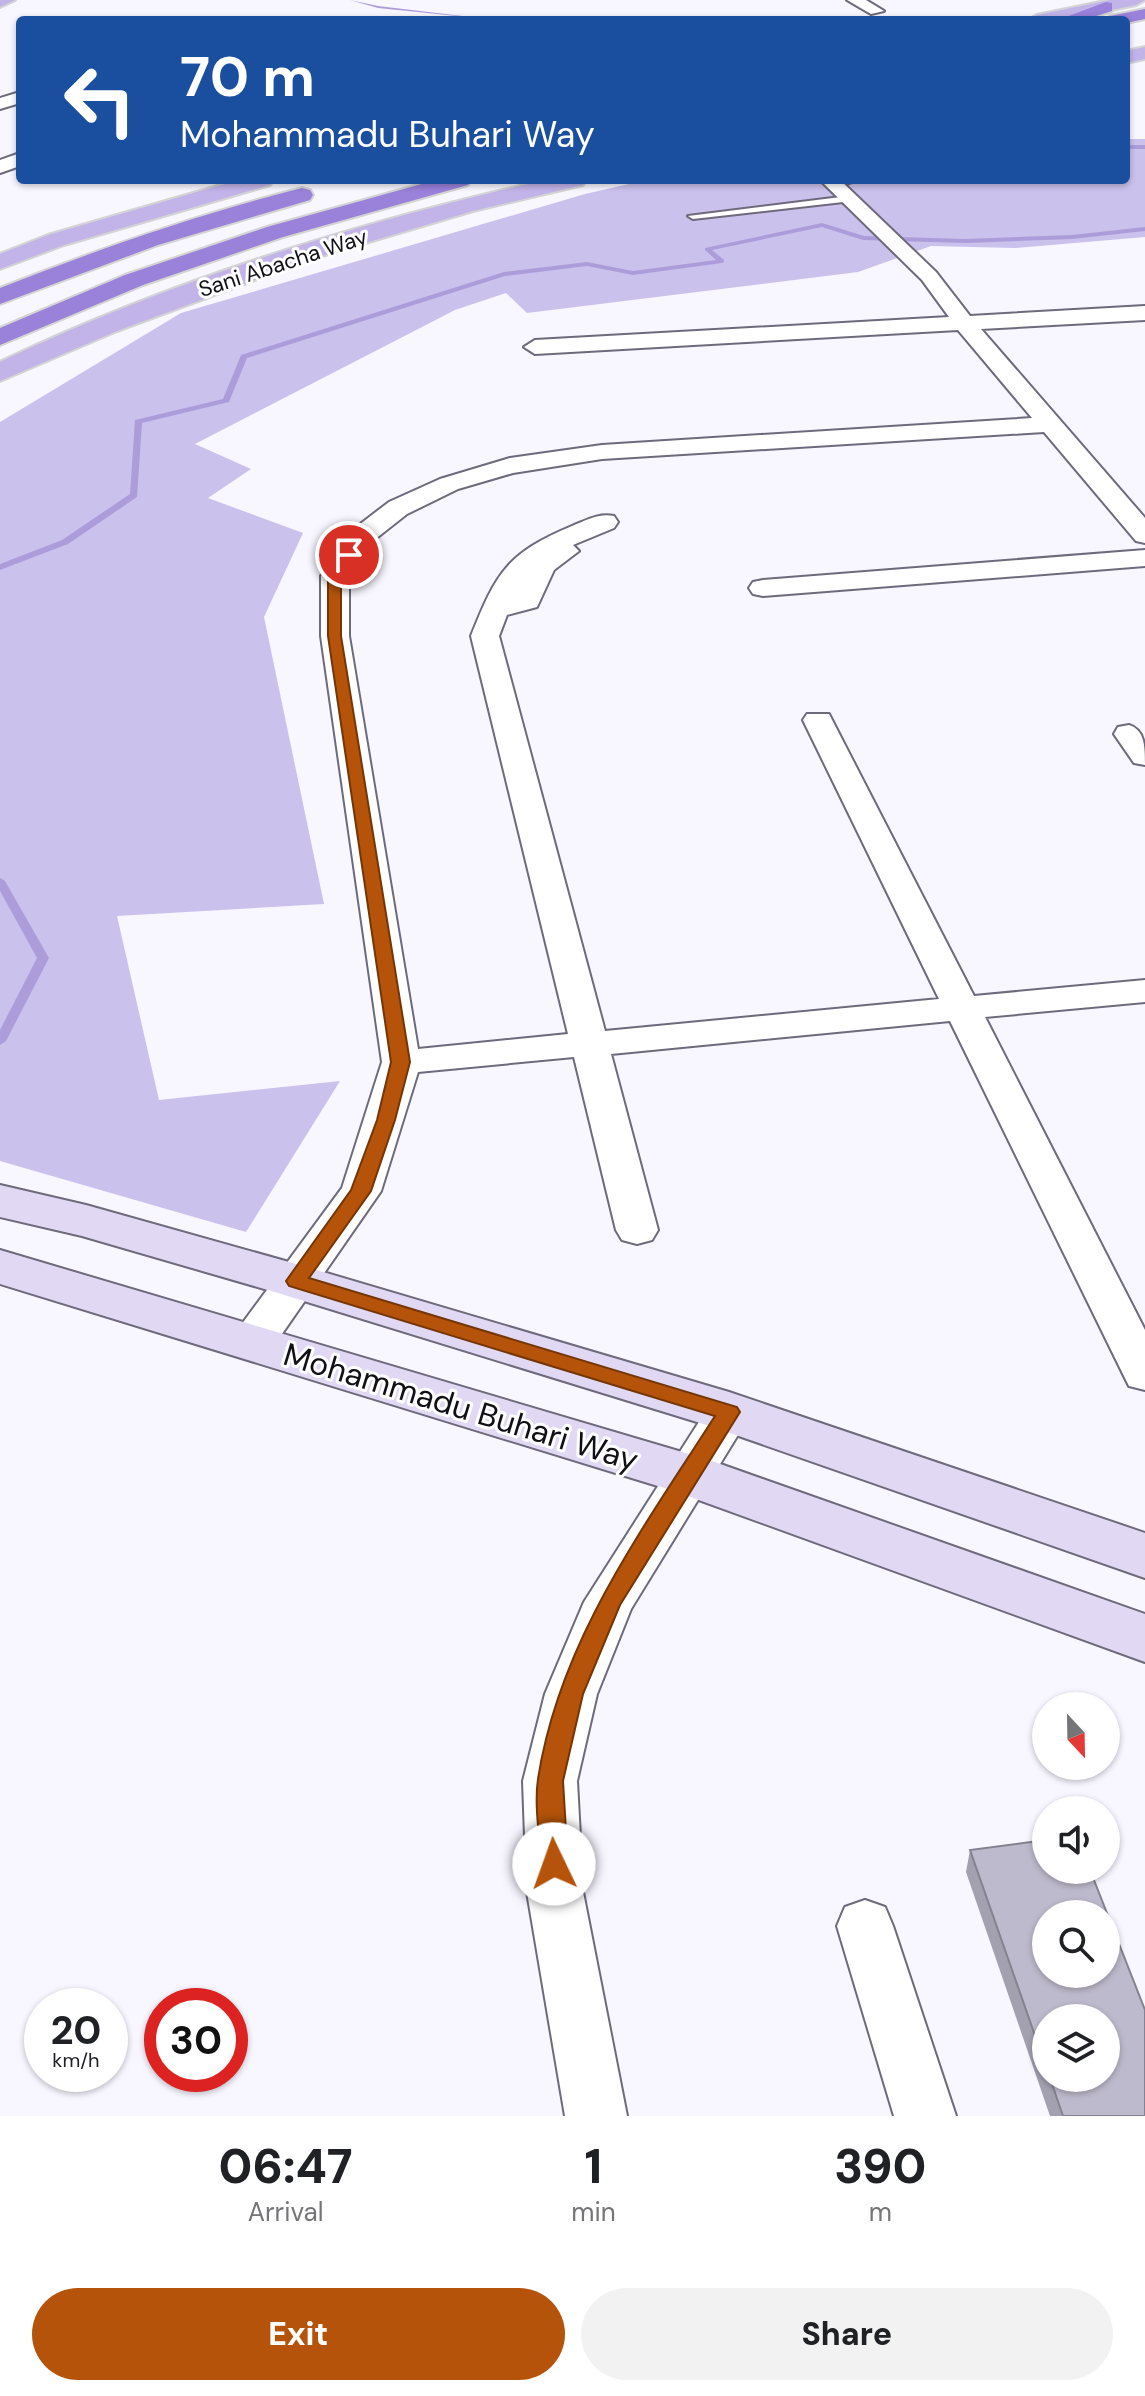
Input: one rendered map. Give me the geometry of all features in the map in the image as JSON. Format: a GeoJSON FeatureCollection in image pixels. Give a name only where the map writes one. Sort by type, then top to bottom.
{"type":"FeatureCollection","features":[{"type":"Feature","properties":{"kind":"highway"},"geometry":{"type":"LineString","coordinates":[[1111,13],[1145,14]]}},
{"type":"Feature","properties":{"kind":"highway","name":"Sani Abacha Way"},"geometry":{"type":"LineString","coordinates":[[0,337],[134,280],[275,232],[446,184]]}},
{"type":"Feature","properties":{"kind":"highway"},"geometry":{"type":"LineString","coordinates":[[0,297],[81,263],[222,216],[320,191]]}},
{"type":"Feature","properties":{"kind":"highway"},"geometry":{"type":"LineString","coordinates":[[0,278],[81,263]]}},
{"type":"Feature","properties":{"kind":"highway"},"geometry":{"type":"LineString","coordinates":[[59,345],[134,280]]}},
{"type":"Feature","properties":{"kind":"main road"},"geometry":{"type":"LineString","coordinates":[[0,2],[6,0]]}},
{"type":"Feature","properties":{"kind":"main road"},"geometry":{"type":"LineString","coordinates":[[1079,16],[1111,13],[1136,0]]}},
{"type":"Feature","properties":{"kind":"main road"},"geometry":{"type":"LineString","coordinates":[[0,262],[56,240],[248,184]]}},
{"type":"Feature","properties":{"kind":"main road","name":"Sani Abacha Way"},"geometry":{"type":"LineString","coordinates":[[0,373],[59,345],[255,268],[506,195],[557,184]]}},
{"type":"Feature","properties":{"kind":"main road"},"geometry":{"type":"LineString","coordinates":[[0,1201],[86,1221],[296,1281],[729,1412],[1145,1556]]}},
{"type":"Feature","properties":{"kind":"main road","name":"Mohammadu Buhari Way"},"geometry":{"type":"LineString","coordinates":[[22,1274],[690,1475],[1145,1638]]}},
{"type":"Feature","properties":{"kind":"street"},"geometry":{"type":"LineString","coordinates":[[854,0],[876,11]]}},
{"type":"Feature","properties":{"kind":"street"},"geometry":{"type":"LineString","coordinates":[[853,189],[884,234],[929,276],[965,324],[1145,535]]}},
{"type":"Feature","properties":{"kind":"street"},"geometry":{"type":"LineString","coordinates":[[535,347],[1145,313]]}},
{"type":"Feature","properties":{"kind":"street"},"geometry":{"type":"LineString","coordinates":[[252,1343],[361,1191],[386,1120],[401,1062],[335,636],[335,576],[364,534],[398,508],[449,484],[510,466],[602,452],[1049,424]]}},
{"type":"Feature","properties":{"kind":"street"},"geometry":{"type":"LineString","coordinates":[[605,522],[548,546],[520,563],[505,582],[485,636],[637,1230]]}},
{"type":"Feature","properties":{"kind":"street"},"geometry":{"type":"LineString","coordinates":[[494,610],[527,601],[542,566],[575,546]]}},
{"type":"Feature","properties":{"kind":"street"},"geometry":{"type":"LineString","coordinates":[[763,588],[1145,558]]}},
{"type":"Feature","properties":{"kind":"street"},"geometry":{"type":"LineString","coordinates":[[818,720],[1145,1374]]}},
{"type":"Feature","properties":{"kind":"street"},"geometry":{"type":"LineString","coordinates":[[401,1062],[1145,991]]}},
{"type":"Feature","properties":{"kind":"street"},"geometry":{"type":"LineString","coordinates":[[596,2116],[555,1892],[550,1781],[571,1694],[609,1602],[729,1412]]}},
{"type":"Feature","properties":{"kind":"street"},"geometry":{"type":"LineString","coordinates":[[865,1926],[925,2116]]}},
{"type":"Feature","properties":{"kind":"lane"},"geometry":{"type":"LineString","coordinates":[[693,216],[853,189]]}},
{"type":"Feature","properties":{"kind":"shaded area"},"geometry":{"type":"Polygon","coordinates":[[[1130,139],[1145,139],[1145,237],[1015,248],[931,246],[858,272],[527,313],[506,293],[455,310],[195,444],[251,469],[208,498],[303,533],[264,617],[324,904],[117,916],[159,1100],[340,1081],[246,1232],[0,1161],[0,422],[181,313],[585,194],[629,184],[1130,184],[1130,139]]]}},
{"type":"Feature","properties":{"kind":"building"},"geometry":{"type":"Polygon","coordinates":[[[1032,1842],[1032,1884],[1096,1884],[1102,1900],[1032,1900],[1032,1988],[1120,1988],[1120,1946],[1145,2010],[1145,2116],[1063,2116],[1055,2092],[1120,2092],[1120,2004],[1032,2004],[1032,2027],[970,1850],[1032,1842]]]}},
{"type":"Feature","properties":{"kind":"waterway"},"geometry":{"type":"LineString","coordinates":[[352,0],[378,7],[458,16]]}},
{"type":"Feature","properties":{"kind":"waterway"},"geometry":{"type":"LineString","coordinates":[[1130,147],[1145,147]]}},
{"type":"Feature","properties":{"kind":"waterway"},"geometry":{"type":"LineString","coordinates":[[0,567],[65,542],[134,495],[138,422],[226,400],[244,357],[504,274],[587,264],[633,273],[722,261],[707,249],[822,225],[863,238],[966,241],[1072,237],[1145,229]]}},
{"type":"Feature","properties":{"kind":"waterway"},"geometry":{"type":"LineString","coordinates":[[0,881],[43,958],[0,1041]]}},
{"type":"Feature","properties":{"kind":"route"},"geometry":{"type":"LineString","coordinates":[[349,555],[335,576],[335,636],[401,1062],[386,1120],[361,1191],[296,1281],[729,1412],[609,1602],[571,1694],[550,1781],[554,1864]]}}]}
